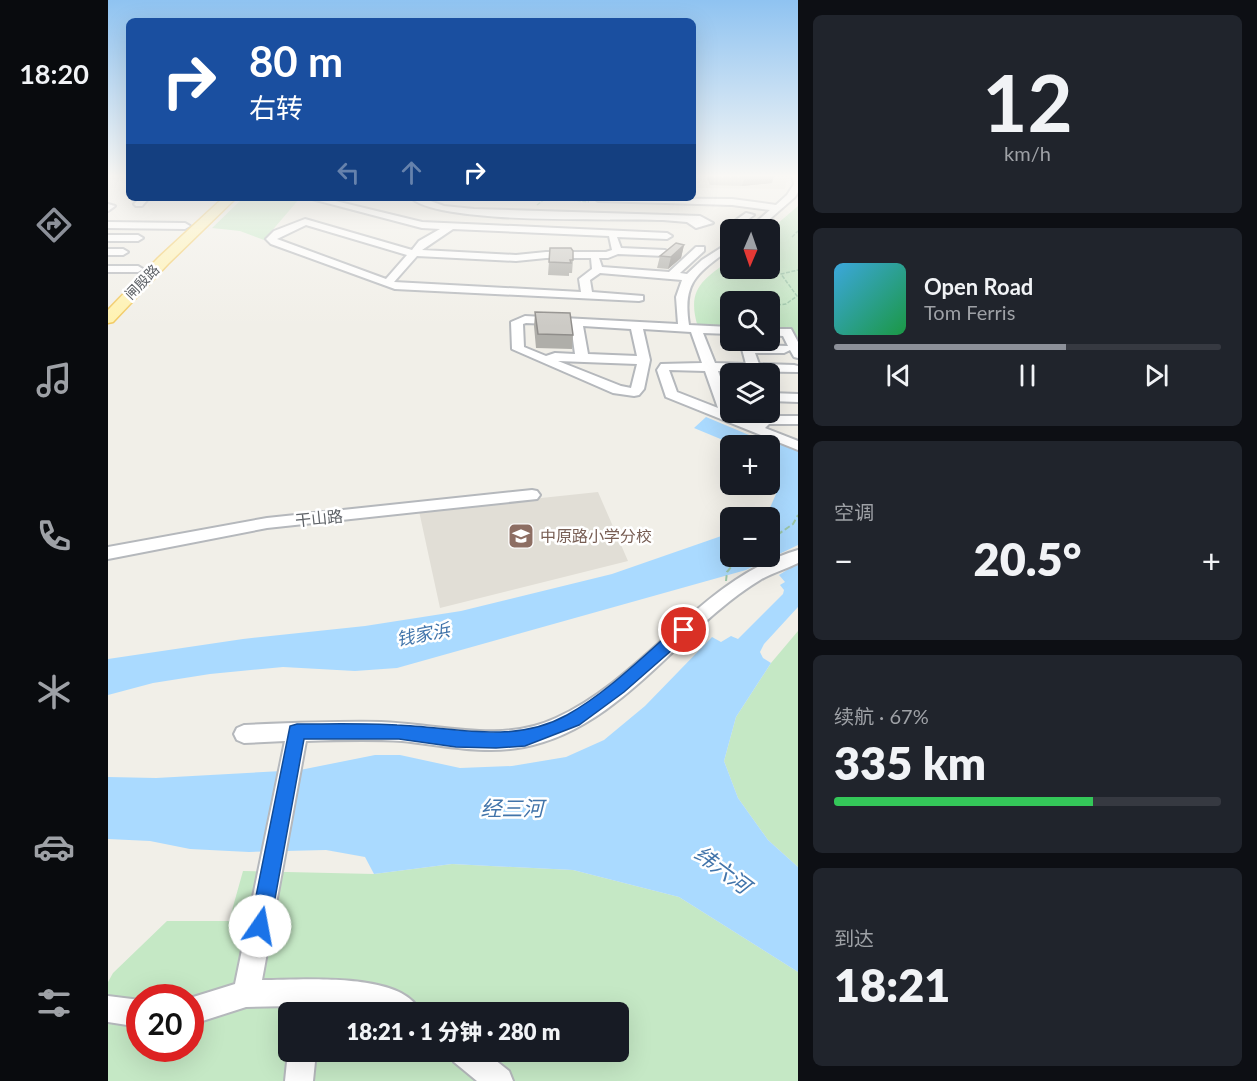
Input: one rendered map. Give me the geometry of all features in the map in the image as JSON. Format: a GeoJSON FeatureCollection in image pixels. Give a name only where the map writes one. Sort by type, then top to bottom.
{"type":"FeatureCollection","features":[{"type":"Feature","properties":{"kind":"main road","name":"闸殷路"},"geometry":{"type":"LineString","coordinates":[[108,319],[163,261],[201,225]]}},
{"type":"Feature","properties":{"kind":"main road","name":"闸殷路"},"geometry":{"type":"LineString","coordinates":[[108,299],[185,226]]}},
{"type":"Feature","properties":{"kind":"street"},"geometry":{"type":"LineString","coordinates":[[142,225],[185,226]]}},
{"type":"Feature","properties":{"kind":"street"},"geometry":{"type":"LineString","coordinates":[[272,237],[282,225]]}},
{"type":"Feature","properties":{"kind":"street"},"geometry":{"type":"LineString","coordinates":[[272,237],[297,225]]}},
{"type":"Feature","properties":{"kind":"street"},"geometry":{"type":"LineString","coordinates":[[321,225],[363,240],[413,253],[516,258],[546,255],[595,255],[617,251],[665,253]]}},
{"type":"Feature","properties":{"kind":"street"},"geometry":{"type":"LineString","coordinates":[[442,225],[667,236]]}},
{"type":"Feature","properties":{"kind":"street"},"geometry":{"type":"LineString","coordinates":[[630,234],[639,225]]}},
{"type":"Feature","properties":{"kind":"street"},"geometry":{"type":"LineString","coordinates":[[387,284],[427,240],[451,226]]}},
{"type":"Feature","properties":{"kind":"street"},"geometry":{"type":"LineString","coordinates":[[272,237],[271,240],[275,242],[387,284],[639,298]]}},
{"type":"Feature","properties":{"kind":"street"},"geometry":{"type":"LineString","coordinates":[[108,238],[138,238]]}},
{"type":"Feature","properties":{"kind":"street"},"geometry":{"type":"LineString","coordinates":[[613,238],[617,251]]}},
{"type":"Feature","properties":{"kind":"street"},"geometry":{"type":"LineString","coordinates":[[671,276],[700,249]]}},
{"type":"Feature","properties":{"kind":"street"},"geometry":{"type":"LineString","coordinates":[[108,252],[123,252]]}},
{"type":"Feature","properties":{"kind":"street"},"geometry":{"type":"LineString","coordinates":[[720,253],[688,277],[682,288],[680,302],[690,328],[720,384]]}},
{"type":"Feature","properties":{"kind":"street"},"geometry":{"type":"LineString","coordinates":[[595,255],[598,270]]}},
{"type":"Feature","properties":{"kind":"street"},"geometry":{"type":"LineString","coordinates":[[108,269],[138,269]]}},
{"type":"Feature","properties":{"kind":"street"},"geometry":{"type":"LineString","coordinates":[[587,296],[584,279],[598,270],[688,277]]}},
{"type":"Feature","properties":{"kind":"street"},"geometry":{"type":"LineString","coordinates":[[636,324],[644,360],[637,389],[634,392],[627,393],[545,362],[518,349],[517,322],[525,319],[636,324],[720,330]]}},
{"type":"Feature","properties":{"kind":"street"},"geometry":{"type":"LineString","coordinates":[[576,321],[582,358]]}},
{"type":"Feature","properties":{"kind":"street"},"geometry":{"type":"LineString","coordinates":[[780,332],[787,332],[798,354]]}},
{"type":"Feature","properties":{"kind":"street"},"geometry":{"type":"LineString","coordinates":[[780,344],[796,373]]}},
{"type":"Feature","properties":{"kind":"street"},"geometry":{"type":"LineString","coordinates":[[746,363],[748,349],[784,350]]}},
{"type":"Feature","properties":{"kind":"street"},"geometry":{"type":"LineString","coordinates":[[545,362],[555,357],[644,360]]}},
{"type":"Feature","properties":{"kind":"street"},"geometry":{"type":"LineString","coordinates":[[720,367],[665,367],[663,370],[671,394],[720,414]]}},
{"type":"Feature","properties":{"kind":"street"},"geometry":{"type":"LineString","coordinates":[[780,372],[796,373]]}},
{"type":"Feature","properties":{"kind":"street"},"geometry":{"type":"LineString","coordinates":[[674,395],[720,396]]}},
{"type":"Feature","properties":{"kind":"street"},"geometry":{"type":"LineString","coordinates":[[780,397],[798,398]]}},
{"type":"Feature","properties":{"kind":"street"},"geometry":{"type":"LineString","coordinates":[[780,420],[798,420]]}},
{"type":"Feature","properties":{"kind":"street"},"geometry":{"type":"LineString","coordinates":[[764,423],[798,446]]}},
{"type":"Feature","properties":{"kind":"street","name":"干山路"},"geometry":{"type":"LineString","coordinates":[[108,553],[267,523],[532,495]]}},
{"type":"Feature","properties":{"kind":"street"},"geometry":{"type":"LineString","coordinates":[[244,734],[399,732],[456,739],[496,740],[525,738],[541,733],[573,720],[618,687],[723,598],[758,572],[798,556]]}},
{"type":"Feature","properties":{"kind":"street"},"geometry":{"type":"LineString","coordinates":[[246,994],[297,732]]}},
{"type":"Feature","properties":{"kind":"street"},"geometry":{"type":"LineString","coordinates":[[309,1002],[336,992],[390,1002]]}},
{"type":"Feature","properties":{"kind":"street"},"geometry":{"type":"LineString","coordinates":[[204,1008],[246,994],[299,1002]]}},
{"type":"Feature","properties":{"kind":"street"},"geometry":{"type":"LineString","coordinates":[[108,1009],[126,1012]]}},
{"type":"Feature","properties":{"kind":"street"},"geometry":{"type":"LineString","coordinates":[[299,1081],[301,1062]]}},
{"type":"Feature","properties":{"kind":"street"},"geometry":{"type":"LineString","coordinates":[[476,1062],[499,1081]]}},
{"type":"Feature","properties":{"kind":"path"},"geometry":{"type":"LineString","coordinates":[[792,237],[798,231]]}},
{"type":"Feature","properties":{"kind":"path"},"geometry":{"type":"LineString","coordinates":[[780,305],[786,304],[797,296],[782,274],[798,270]]}},
{"type":"Feature","properties":{"kind":"path"},"geometry":{"type":"LineString","coordinates":[[780,533],[793,525],[798,515]]}},
{"type":"Feature","properties":{"kind":"path"},"geometry":{"type":"LineString","coordinates":[[723,598],[727,572],[731,567]]}},
{"type":"Feature","properties":{"kind":"shaded area","name":"中原路小学分校"},"geometry":{"type":"Polygon","coordinates":[[[598,492],[628,561],[440,608],[419,511],[598,492]]]}},
{"type":"Feature","properties":{"kind":"green space"},"geometry":{"type":"Polygon","coordinates":[[[215,225],[276,225],[264,240],[240,231],[212,228],[215,225]]]}},
{"type":"Feature","properties":{"kind":"green space"},"geometry":{"type":"Polygon","coordinates":[[[780,225],[798,225],[798,350],[787,330],[780,330],[780,291],[720,291],[720,328],[702,327],[697,324],[694,312],[696,293],[712,273],[720,267],[720,279],[780,279],[780,225]]]}},
{"type":"Feature","properties":{"kind":"green space"},"geometry":{"type":"Polygon","coordinates":[[[798,631],[798,867],[768,840],[738,798],[724,761],[736,717],[771,663],[798,631]]]}},
{"type":"Feature","properties":{"kind":"green space"},"geometry":{"type":"Polygon","coordinates":[[[452,864],[573,870],[679,897],[798,972],[798,1081],[108,1081],[108,982],[113,973],[167,921],[229,921],[243,871],[374,874],[452,864]]]}},
{"type":"Feature","properties":{"kind":"water"},"geometry":{"type":"Polygon","coordinates":[[[706,417],[749,435],[720,435],[720,439],[694,428],[706,417]]]}},
{"type":"Feature","properties":{"kind":"water"},"geometry":{"type":"Polygon","coordinates":[[[780,444],[798,451],[798,545],[780,554],[780,507],[770,507],[776,495],[780,495],[780,444]]]}},
{"type":"Feature","properties":{"kind":"water","name":"钱家浜"},"geometry":{"type":"Polygon","coordinates":[[[720,536],[720,567],[752,567],[397,668],[355,671],[283,667],[210,674],[153,683],[108,695],[108,659],[243,639],[365,626],[461,611],[612,574],[720,536]]]}},
{"type":"Feature","properties":{"kind":"water"},"geometry":{"type":"Polygon","coordinates":[[[798,563],[798,607],[764,644],[760,652],[763,658],[771,663],[736,717],[724,761],[738,798],[768,840],[798,867],[798,972],[679,897],[573,870],[452,864],[374,874],[365,857],[326,850],[249,852],[190,849],[150,841],[108,839],[108,777],[156,778],[300,770],[375,755],[400,755],[460,768],[512,766],[566,757],[604,740],[645,706],[712,637],[721,642],[731,636],[738,639],[783,594],[784,590],[780,585],[785,582],[779,575],[798,563]]]}},
{"type":"Feature","properties":{"kind":"building"},"geometry":{"type":"Polygon","coordinates":[[[676,243],[684,245],[671,257],[660,256],[676,243]]]}},
{"type":"Feature","properties":{"kind":"building"},"geometry":{"type":"Polygon","coordinates":[[[550,248],[571,248],[573,260],[570,260],[571,263],[549,262],[550,248]]]}},
{"type":"Feature","properties":{"kind":"building"},"geometry":{"type":"Polygon","coordinates":[[[535,312],[570,313],[573,335],[538,334],[535,312]]]}},
{"type":"Feature","properties":{"kind":"place","name":"中原路小学分校"},"geometry":{"type":"Point","coordinates":[521,536]}},
{"type":"Feature","properties":{"kind":"route"},"geometry":{"type":"LineString","coordinates":[[260,926],[297,732],[399,732],[456,739],[525,738],[573,720],[618,687],[684,630]]}},
{"type":"Feature","properties":{"kind":"water label","name":"经三河"},"geometry":{"type":"Point","coordinates":[512,809]}},
{"type":"Feature","properties":{"kind":"water label","name":"纬六河"},"geometry":{"type":"Point","coordinates":[722,870]}}]}
